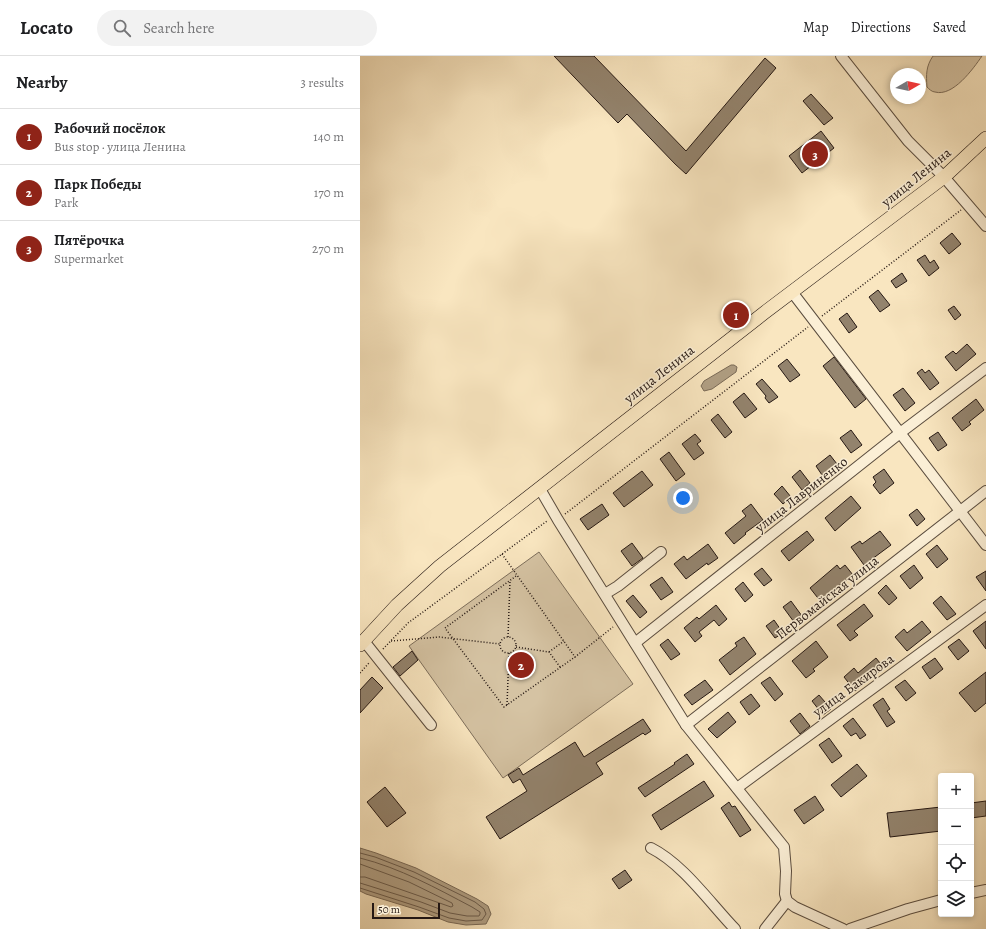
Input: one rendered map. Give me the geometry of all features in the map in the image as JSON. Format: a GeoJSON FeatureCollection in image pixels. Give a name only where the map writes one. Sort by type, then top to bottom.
{"type":"FeatureCollection","features":[{"type":"Feature","properties":{"kind":"main road","name":"улица Ленина"},"geometry":{"type":"LineString","coordinates":[[362,643],[398,605],[440,566],[764,313],[944,177],[986,138]]}},
{"type":"Feature","properties":{"kind":"street"},"geometry":{"type":"LineString","coordinates":[[841,56],[908,141],[944,177],[986,226]]}},
{"type":"Feature","properties":{"kind":"street"},"geometry":{"type":"LineString","coordinates":[[792,292],[959,511],[986,544]]}},
{"type":"Feature","properties":{"kind":"street","name":"улица Лавриненко"},"geometry":{"type":"LineString","coordinates":[[635,643],[900,433],[986,368]]}},
{"type":"Feature","properties":{"kind":"street"},"geometry":{"type":"LineString","coordinates":[[540,488],[556,517],[686,725],[784,846],[786,871],[785,894],[787,901],[795,907],[843,929]]}},
{"type":"Feature","properties":{"kind":"street","name":"Первомайская улица"},"geometry":{"type":"LineString","coordinates":[[686,725],[986,491]]}},
{"type":"Feature","properties":{"kind":"street"},"geometry":{"type":"LineString","coordinates":[[605,594],[618,586],[661,552]]}},
{"type":"Feature","properties":{"kind":"street","name":"улица Бакирова"},"geometry":{"type":"LineString","coordinates":[[737,788],[986,605]]}},
{"type":"Feature","properties":{"kind":"street"},"geometry":{"type":"LineString","coordinates":[[362,643],[431,725]]}},
{"type":"Feature","properties":{"kind":"street"},"geometry":{"type":"LineString","coordinates":[[651,848],[658,851],[690,878],[735,929]]}},
{"type":"Feature","properties":{"kind":"street"},"geometry":{"type":"LineString","coordinates":[[974,893],[986,890]]}},
{"type":"Feature","properties":{"kind":"street"},"geometry":{"type":"LineString","coordinates":[[765,929],[787,901]]}},
{"type":"Feature","properties":{"kind":"street"},"geometry":{"type":"LineString","coordinates":[[850,929],[908,909],[938,901]]}},
{"type":"Feature","properties":{"kind":"path"},"geometry":{"type":"LineString","coordinates":[[386,646],[408,624],[502,554],[556,517],[968,205]]}},
{"type":"Feature","properties":{"kind":"path"},"geometry":{"type":"LineString","coordinates":[[502,554],[516,576],[575,657]]}},
{"type":"Feature","properties":{"kind":"path"},"geometry":{"type":"LineString","coordinates":[[516,576],[445,628],[504,707],[575,657],[621,620]]}},
{"type":"Feature","properties":{"kind":"path"},"geometry":{"type":"LineString","coordinates":[[508,637],[510,581]]}},
{"type":"Feature","properties":{"kind":"path"},"geometry":{"type":"LineString","coordinates":[[390,642],[439,637],[500,644]]}},
{"type":"Feature","properties":{"kind":"path"},"geometry":{"type":"LineString","coordinates":[[508,637],[515,640],[516,647],[513,652],[509,653],[503,651],[500,644],[503,639],[508,637]]}},
{"type":"Feature","properties":{"kind":"path"},"geometry":{"type":"LineString","coordinates":[[516,647],[550,652],[564,641]]}},
{"type":"Feature","properties":{"kind":"path"},"geometry":{"type":"LineString","coordinates":[[550,652],[560,667]]}},
{"type":"Feature","properties":{"kind":"path"},"geometry":{"type":"LineString","coordinates":[[507,705],[509,653]]}},
{"type":"Feature","properties":{"kind":"shaded area"},"geometry":{"type":"Polygon","coordinates":[[[933,56],[982,56],[962,81],[949,90],[933,92],[927,87],[927,71],[933,56]]]}},
{"type":"Feature","properties":{"kind":"shaded area"},"geometry":{"type":"Polygon","coordinates":[[[539,552],[633,684],[503,778],[409,646],[539,552]]]}},
{"type":"Feature","properties":{"kind":"water"},"geometry":{"type":"Polygon","coordinates":[[[731,365],[737,367],[736,372],[712,389],[704,391],[701,386],[704,381],[731,365]]]}},
{"type":"Feature","properties":{"kind":"water"},"geometry":{"type":"Polygon","coordinates":[[[360,848],[416,868],[477,899],[488,906],[491,914],[486,924],[466,925],[448,922],[418,910],[360,891],[360,848]]]}},
{"type":"Feature","properties":{"kind":"building"},"geometry":{"type":"Polygon","coordinates":[[[554,56],[594,56],[686,151],[765,58],[776,68],[686,174],[627,114],[618,123],[554,56]]]}},
{"type":"Feature","properties":{"kind":"building"},"geometry":{"type":"Polygon","coordinates":[[[811,94],[833,118],[824,125],[803,101],[811,94]]]}},
{"type":"Feature","properties":{"kind":"building"},"geometry":{"type":"Polygon","coordinates":[[[821,131],[834,148],[802,173],[789,156],[821,131]]]}},
{"type":"Feature","properties":{"kind":"building"},"geometry":{"type":"Polygon","coordinates":[[[952,233],[961,244],[949,254],[940,243],[952,233]]]}},
{"type":"Feature","properties":{"kind":"building"},"geometry":{"type":"Polygon","coordinates":[[[925,255],[930,263],[934,260],[939,268],[929,276],[917,260],[925,255]]]}},
{"type":"Feature","properties":{"kind":"building"},"geometry":{"type":"Polygon","coordinates":[[[902,273],[907,281],[896,288],[891,281],[902,273]]]}},
{"type":"Feature","properties":{"kind":"building"},"geometry":{"type":"Polygon","coordinates":[[[878,290],[890,305],[880,312],[869,297],[878,290]]]}},
{"type":"Feature","properties":{"kind":"building"},"geometry":{"type":"Polygon","coordinates":[[[954,306],[961,315],[955,320],[948,310],[954,306]]]}},
{"type":"Feature","properties":{"kind":"building"},"geometry":{"type":"Polygon","coordinates":[[[847,313],[857,327],[849,333],[839,319],[847,313]]]}},
{"type":"Feature","properties":{"kind":"building"},"geometry":{"type":"Polygon","coordinates":[[[967,344],[976,354],[956,371],[945,357],[953,351],[956,354],[967,344]]]}},
{"type":"Feature","properties":{"kind":"building"},"geometry":{"type":"Polygon","coordinates":[[[834,357],[866,399],[855,408],[823,366],[834,357]]]}},
{"type":"Feature","properties":{"kind":"building"},"geometry":{"type":"Polygon","coordinates":[[[787,359],[800,375],[790,382],[778,366],[787,359]]]}},
{"type":"Feature","properties":{"kind":"building"},"geometry":{"type":"Polygon","coordinates":[[[922,369],[925,373],[929,370],[939,383],[930,390],[917,373],[922,369]]]}},
{"type":"Feature","properties":{"kind":"building"},"geometry":{"type":"Polygon","coordinates":[[[762,379],[778,397],[769,403],[765,398],[766,396],[756,384],[762,379]]]}},
{"type":"Feature","properties":{"kind":"building"},"geometry":{"type":"Polygon","coordinates":[[[903,388],[915,403],[905,411],[893,395],[903,388]]]}},
{"type":"Feature","properties":{"kind":"building"},"geometry":{"type":"Polygon","coordinates":[[[744,393],[757,409],[745,418],[733,402],[744,393]]]}},
{"type":"Feature","properties":{"kind":"building"},"geometry":{"type":"Polygon","coordinates":[[[976,399],[984,410],[969,422],[971,424],[962,431],[952,418],[976,399]]]}},
{"type":"Feature","properties":{"kind":"building"},"geometry":{"type":"Polygon","coordinates":[[[718,414],[732,432],[725,438],[711,420],[718,414]]]}},
{"type":"Feature","properties":{"kind":"building"},"geometry":{"type":"Polygon","coordinates":[[[851,430],[862,445],[851,453],[840,438],[851,430]]]}},
{"type":"Feature","properties":{"kind":"building"},"geometry":{"type":"Polygon","coordinates":[[[938,432],[947,445],[938,451],[929,438],[938,432]]]}},
{"type":"Feature","properties":{"kind":"building"},"geometry":{"type":"Polygon","coordinates":[[[695,434],[701,441],[697,444],[704,453],[694,460],[682,444],[695,434]]]}},
{"type":"Feature","properties":{"kind":"building"},"geometry":{"type":"Polygon","coordinates":[[[669,452],[685,474],[676,481],[660,459],[669,452]]]}},
{"type":"Feature","properties":{"kind":"building"},"geometry":{"type":"Polygon","coordinates":[[[830,455],[837,464],[822,475],[816,466],[830,455]]]}},
{"type":"Feature","properties":{"kind":"building"},"geometry":{"type":"Polygon","coordinates":[[[884,469],[894,483],[880,494],[873,485],[876,482],[873,477],[884,469]]]}},
{"type":"Feature","properties":{"kind":"building"},"geometry":{"type":"Polygon","coordinates":[[[800,470],[810,483],[802,490],[792,477],[800,470]]]}},
{"type":"Feature","properties":{"kind":"building"},"geometry":{"type":"Polygon","coordinates":[[[642,471],[653,485],[624,507],[613,493],[642,471]]]}},
{"type":"Feature","properties":{"kind":"building"},"geometry":{"type":"Polygon","coordinates":[[[782,486],[791,497],[783,504],[774,494],[782,486]]]}},
{"type":"Feature","properties":{"kind":"building"},"geometry":{"type":"Polygon","coordinates":[[[851,496],[861,508],[835,531],[825,518],[851,496]]]}},
{"type":"Feature","properties":{"kind":"building"},"geometry":{"type":"Polygon","coordinates":[[[602,504],[609,515],[588,530],[580,519],[602,504]]]}},
{"type":"Feature","properties":{"kind":"building"},"geometry":{"type":"Polygon","coordinates":[[[751,504],[763,520],[745,533],[746,534],[734,544],[725,533],[746,516],[742,511],[751,504]]]}},
{"type":"Feature","properties":{"kind":"building"},"geometry":{"type":"Polygon","coordinates":[[[917,509],[925,519],[917,526],[909,515],[917,509]]]}},
{"type":"Feature","properties":{"kind":"building"},"geometry":{"type":"Polygon","coordinates":[[[807,531],[814,540],[789,561],[781,551],[807,531]]]}},
{"type":"Feature","properties":{"kind":"building"},"geometry":{"type":"Polygon","coordinates":[[[880,531],[891,545],[864,565],[851,547],[860,541],[862,544],[880,531]]]}},
{"type":"Feature","properties":{"kind":"building"},"geometry":{"type":"Polygon","coordinates":[[[632,543],[643,558],[632,566],[621,551],[632,543]]]}},
{"type":"Feature","properties":{"kind":"building"},"geometry":{"type":"Polygon","coordinates":[[[708,544],[718,558],[708,565],[707,563],[686,579],[674,564],[684,556],[687,560],[708,544]]]}},
{"type":"Feature","properties":{"kind":"building"},"geometry":{"type":"Polygon","coordinates":[[[937,545],[948,559],[937,568],[926,554],[937,545]]]}},
{"type":"Feature","properties":{"kind":"building"},"geometry":{"type":"Polygon","coordinates":[[[837,565],[840,569],[845,565],[853,575],[828,594],[829,595],[821,602],[810,588],[837,565]]]}},
{"type":"Feature","properties":{"kind":"building"},"geometry":{"type":"Polygon","coordinates":[[[914,565],[923,578],[910,589],[900,576],[914,565]]]}},
{"type":"Feature","properties":{"kind":"building"},"geometry":{"type":"Polygon","coordinates":[[[762,568],[772,580],[764,586],[754,574],[762,568]]]}},
{"type":"Feature","properties":{"kind":"building"},"geometry":{"type":"Polygon","coordinates":[[[986,571],[986,591],[976,577],[986,571]]]}},
{"type":"Feature","properties":{"kind":"building"},"geometry":{"type":"Polygon","coordinates":[[[662,577],[673,592],[661,600],[650,585],[662,577]]]}},
{"type":"Feature","properties":{"kind":"building"},"geometry":{"type":"Polygon","coordinates":[[[743,582],[753,595],[745,602],[735,589],[743,582]]]}},
{"type":"Feature","properties":{"kind":"building"},"geometry":{"type":"Polygon","coordinates":[[[886,585],[897,598],[889,605],[878,593],[886,585]]]}},
{"type":"Feature","properties":{"kind":"building"},"geometry":{"type":"Polygon","coordinates":[[[633,595],[647,612],[640,618],[626,601],[633,595]]]}},
{"type":"Feature","properties":{"kind":"building"},"geometry":{"type":"Polygon","coordinates":[[[941,596],[956,614],[947,620],[933,603],[941,596]]]}},
{"type":"Feature","properties":{"kind":"building"},"geometry":{"type":"Polygon","coordinates":[[[791,601],[802,616],[794,622],[783,607],[791,601]]]}},
{"type":"Feature","properties":{"kind":"building"},"geometry":{"type":"Polygon","coordinates":[[[864,604],[873,616],[854,631],[858,635],[850,641],[837,625],[864,604]]]}},
{"type":"Feature","properties":{"kind":"building"},"geometry":{"type":"Polygon","coordinates":[[[716,605],[727,619],[719,626],[714,620],[699,632],[702,636],[695,642],[684,628],[697,617],[699,619],[716,605]]]}},
{"type":"Feature","properties":{"kind":"building"},"geometry":{"type":"Polygon","coordinates":[[[774,620],[783,633],[775,638],[766,626],[774,620]]]}},
{"type":"Feature","properties":{"kind":"building"},"geometry":{"type":"Polygon","coordinates":[[[922,621],[931,632],[907,651],[895,637],[904,629],[907,633],[922,621]]]}},
{"type":"Feature","properties":{"kind":"building"},"geometry":{"type":"Polygon","coordinates":[[[986,621],[986,649],[973,631],[986,621]]]}},
{"type":"Feature","properties":{"kind":"building"},"geometry":{"type":"Polygon","coordinates":[[[744,637],[756,654],[730,675],[719,660],[737,646],[735,643],[744,637]]]}},
{"type":"Feature","properties":{"kind":"building"},"geometry":{"type":"Polygon","coordinates":[[[668,639],[680,654],[671,660],[660,645],[668,639]]]}},
{"type":"Feature","properties":{"kind":"building"},"geometry":{"type":"Polygon","coordinates":[[[959,639],[969,651],[958,660],[948,647],[959,639]]]}},
{"type":"Feature","properties":{"kind":"building"},"geometry":{"type":"Polygon","coordinates":[[[816,641],[828,657],[813,669],[815,671],[806,678],[792,661],[816,641]]]}},
{"type":"Feature","properties":{"kind":"building"},"geometry":{"type":"Polygon","coordinates":[[[412,651],[418,660],[400,676],[393,667],[412,651]]]}},
{"type":"Feature","properties":{"kind":"building"},"geometry":{"type":"Polygon","coordinates":[[[876,658],[884,668],[855,691],[844,677],[854,668],[858,673],[876,658]]]}},
{"type":"Feature","properties":{"kind":"building"},"geometry":{"type":"Polygon","coordinates":[[[935,658],[943,669],[930,679],[922,667],[935,658]]]}},
{"type":"Feature","properties":{"kind":"building"},"geometry":{"type":"Polygon","coordinates":[[[986,672],[986,703],[975,712],[959,693],[986,672]]]}},
{"type":"Feature","properties":{"kind":"building"},"geometry":{"type":"Polygon","coordinates":[[[372,677],[383,688],[360,713],[360,690],[372,677]]]}},
{"type":"Feature","properties":{"kind":"building"},"geometry":{"type":"Polygon","coordinates":[[[770,677],[783,694],[775,701],[761,683],[770,677]]]}},
{"type":"Feature","properties":{"kind":"building"},"geometry":{"type":"Polygon","coordinates":[[[705,680],[713,690],[692,705],[684,695],[705,680]]]}},
{"type":"Feature","properties":{"kind":"building"},"geometry":{"type":"Polygon","coordinates":[[[905,680],[916,693],[906,701],[895,687],[905,680]]]}},
{"type":"Feature","properties":{"kind":"building"},"geometry":{"type":"Polygon","coordinates":[[[751,694],[760,706],[749,715],[740,702],[751,694]]]}},
{"type":"Feature","properties":{"kind":"building"},"geometry":{"type":"Polygon","coordinates":[[[819,695],[831,709],[823,715],[812,701],[819,695]]]}},
{"type":"Feature","properties":{"kind":"building"},"geometry":{"type":"Polygon","coordinates":[[[883,698],[890,709],[887,711],[895,722],[887,727],[873,705],[883,698]]]}},
{"type":"Feature","properties":{"kind":"building"},"geometry":{"type":"Polygon","coordinates":[[[728,712],[736,722],[717,738],[708,729],[728,712]]]}},
{"type":"Feature","properties":{"kind":"building"},"geometry":{"type":"Polygon","coordinates":[[[800,713],[810,726],[800,734],[790,721],[800,713]]]}},
{"type":"Feature","properties":{"kind":"building"},"geometry":{"type":"Polygon","coordinates":[[[853,718],[866,735],[860,739],[856,733],[851,736],[843,726],[853,718]]]}},
{"type":"Feature","properties":{"kind":"building"},"geometry":{"type":"Polygon","coordinates":[[[643,719],[651,731],[645,735],[643,733],[596,763],[603,774],[500,839],[486,817],[527,791],[520,779],[513,783],[508,775],[519,768],[523,775],[575,742],[584,757],[643,719]]]}},
{"type":"Feature","properties":{"kind":"building"},"geometry":{"type":"Polygon","coordinates":[[[829,738],[842,756],[832,763],[819,745],[829,738]]]}},
{"type":"Feature","properties":{"kind":"building"},"geometry":{"type":"Polygon","coordinates":[[[687,754],[694,764],[645,797],[638,788],[675,764],[674,763],[687,754]]]}},
{"type":"Feature","properties":{"kind":"building"},"geometry":{"type":"Polygon","coordinates":[[[857,764],[867,776],[841,797],[831,785],[857,764]]]}},
{"type":"Feature","properties":{"kind":"building"},"geometry":{"type":"Polygon","coordinates":[[[704,781],[714,796],[661,830],[652,815],[704,781]]]}},
{"type":"Feature","properties":{"kind":"building"},"geometry":{"type":"Polygon","coordinates":[[[385,787],[406,813],[387,827],[367,802],[385,787]]]}},
{"type":"Feature","properties":{"kind":"building"},"geometry":{"type":"Polygon","coordinates":[[[815,796],[824,810],[804,824],[794,810],[815,796]]]}},
{"type":"Feature","properties":{"kind":"building"},"geometry":{"type":"Polygon","coordinates":[[[986,801],[986,816],[974,818],[974,803],[986,801]]]}},
{"type":"Feature","properties":{"kind":"building"},"geometry":{"type":"Polygon","coordinates":[[[729,802],[732,807],[735,806],[751,830],[740,837],[721,808],[729,802]]]}},
{"type":"Feature","properties":{"kind":"building"},"geometry":{"type":"Polygon","coordinates":[[[938,807],[938,831],[890,837],[887,813],[938,807]]]}},
{"type":"Feature","properties":{"kind":"building"},"geometry":{"type":"Polygon","coordinates":[[[625,870],[632,880],[619,889],[612,879],[625,870]]]}},
{"type":"Feature","properties":{"kind":"place","name":"Пятёрочка"},"geometry":{"type":"Point","coordinates":[815,154]}},
{"type":"Feature","properties":{"kind":"place","name":"Рабочий посёлок"},"geometry":{"type":"Point","coordinates":[736,315]}},
{"type":"Feature","properties":{"kind":"place","name":"Парк Победы"},"geometry":{"type":"Point","coordinates":[521,665]}}]}
